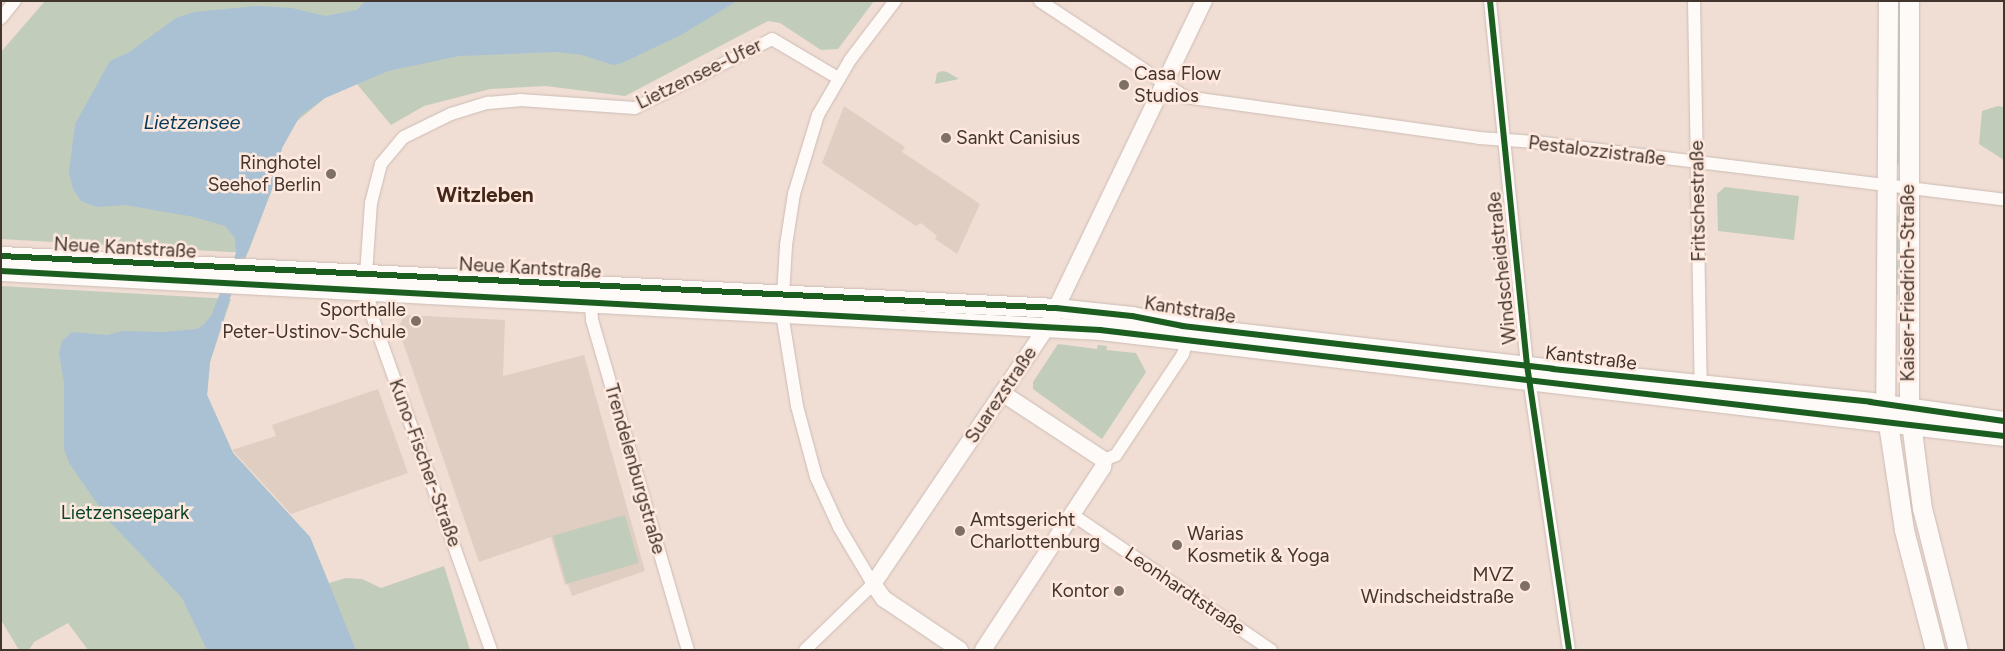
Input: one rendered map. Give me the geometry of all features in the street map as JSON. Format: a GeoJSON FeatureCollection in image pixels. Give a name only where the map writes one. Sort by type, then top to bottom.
{"type":"FeatureCollection","features":[{"type":"Feature","properties":{"kind":"main road","name":"Kaiser-Friedrich-Straße"},"geometry":{"type":"LineString","coordinates":[[1888,1],[1885,404],[1904,530],[1934,650]]}},
{"type":"Feature","properties":{"kind":"main road","name":"Kaiser-Friedrich-Straße"},"geometry":{"type":"LineString","coordinates":[[1909,1],[1907,188],[1909,407],[1922,508],[1958,650]]}},
{"type":"Feature","properties":{"kind":"main road","name":"Neue Kantstraße"},"geometry":{"type":"LineString","coordinates":[[1,256],[202,274],[782,305],[1047,327]]}},
{"type":"Feature","properties":{"kind":"main road","name":"Neue Kantstraße"},"geometry":{"type":"LineString","coordinates":[[1,271],[202,274]]}},
{"type":"Feature","properties":{"kind":"main road","name":"Neue Kantstraße"},"geometry":{"type":"LineString","coordinates":[[782,305],[1056,308]]}},
{"type":"Feature","properties":{"kind":"main road","name":"Kantstraße"},"geometry":{"type":"LineString","coordinates":[[1056,308],[1132,316],[1183,326],[1528,373],[1701,393],[1887,424],[2004,436]]}},
{"type":"Feature","properties":{"kind":"main road","name":"Kantstraße"},"geometry":{"type":"LineString","coordinates":[[1047,327],[1100,330],[1187,342],[1528,373]]}},
{"type":"Feature","properties":{"kind":"main road","name":"Kantstraße"},"geometry":{"type":"LineString","coordinates":[[1701,393],[1885,404],[2004,421]]}},
{"type":"Feature","properties":{"kind":"street"},"geometry":{"type":"LineString","coordinates":[[1,18],[15,1]]}},
{"type":"Feature","properties":{"kind":"street"},"geometry":{"type":"LineString","coordinates":[[895,1],[838,78],[818,115],[798,176],[786,244],[782,305],[797,406],[816,477],[839,527],[884,599],[957,649]]}},
{"type":"Feature","properties":{"kind":"street","name":"Pestalozzistraße"},"geometry":{"type":"LineString","coordinates":[[1040,1],[1185,97],[1503,140],[2004,200]]}},
{"type":"Feature","properties":{"kind":"street","name":"Suarezstraße"},"geometry":{"type":"LineString","coordinates":[[805,650],[873,584],[1047,327],[1166,84],[1204,1]]}},
{"type":"Feature","properties":{"kind":"street","name":"Windscheidstraße"},"geometry":{"type":"LineString","coordinates":[[1490,1],[1528,373],[1569,650]]}},
{"type":"Feature","properties":{"kind":"street","name":"Fritschestraße"},"geometry":{"type":"LineString","coordinates":[[1694,1],[1701,393]]}},
{"type":"Feature","properties":{"kind":"street","name":"Lietzensee-Ufer"},"geometry":{"type":"LineString","coordinates":[[368,282],[370,203],[376,174],[395,145],[434,120],[506,101],[635,108],[772,39],[838,78]]}},
{"type":"Feature","properties":{"kind":"street","name":"Kuno-Fischer-Straße"},"geometry":{"type":"LineString","coordinates":[[368,282],[372,313],[491,650]]}},
{"type":"Feature","properties":{"kind":"street","name":"Trendelenburgstraße"},"geometry":{"type":"LineString","coordinates":[[590,294],[688,650]]}},
{"type":"Feature","properties":{"kind":"street"},"geometry":{"type":"LineString","coordinates":[[982,650],[1073,515],[1103,464],[1116,455],[1184,354],[1187,342]]}},
{"type":"Feature","properties":{"kind":"street"},"geometry":{"type":"LineString","coordinates":[[1002,393],[1103,464]]}},
{"type":"Feature","properties":{"kind":"street","name":"Leonhardtstraße"},"geometry":{"type":"LineString","coordinates":[[1073,515],[1272,650]]}},
{"type":"Feature","properties":{"kind":"shaded area"},"geometry":{"type":"Polygon","coordinates":[[[844,106],[905,147],[902,152],[980,204],[957,254],[935,239],[937,236],[921,223],[916,226],[822,163],[844,106]]]}},
{"type":"Feature","properties":{"kind":"shaded area"},"geometry":{"type":"Polygon","coordinates":[[[405,315],[505,320],[503,376],[584,355],[645,571],[572,596],[568,584],[565,585],[551,537],[479,562],[398,328],[405,315]]]}},
{"type":"Feature","properties":{"kind":"shaded area"},"geometry":{"type":"Polygon","coordinates":[[[378,389],[408,473],[291,514],[232,450],[276,436],[272,425],[378,389]]]}},
{"type":"Feature","properties":{"kind":"green space"},"geometry":{"type":"Polygon","coordinates":[[[45,1],[874,1],[838,49],[821,50],[780,23],[768,21],[625,96],[546,86],[490,89],[424,106],[391,125],[357,84],[325,98],[296,122],[282,148],[272,189],[248,253],[1,239],[1,52],[45,1]]]}},
{"type":"Feature","properties":{"kind":"green space"},"geometry":{"type":"Polygon","coordinates":[[[1895,1],[1900,1],[1899,164],[1895,163],[1895,1]]]}},
{"type":"Feature","properties":{"kind":"green space"},"geometry":{"type":"Polygon","coordinates":[[[942,71],[959,79],[935,84],[937,73],[942,71]]]}},
{"type":"Feature","properties":{"kind":"green space"},"geometry":{"type":"Polygon","coordinates":[[[1998,106],[2004,107],[2004,160],[1979,144],[1982,111],[1998,106]]]}},
{"type":"Feature","properties":{"kind":"green space"},"geometry":{"type":"Polygon","coordinates":[[[1725,187],[1799,196],[1794,240],[1718,231],[1717,194],[1725,187]]]}},
{"type":"Feature","properties":{"kind":"green space"},"geometry":{"type":"Polygon","coordinates":[[[1895,214],[1899,216],[1898,295],[1895,294],[1895,214]]]}},
{"type":"Feature","properties":{"kind":"green space","name":"Lietzenseepark"},"geometry":{"type":"Polygon","coordinates":[[[1,286],[231,299],[210,362],[207,395],[233,453],[310,537],[329,583],[346,578],[362,579],[381,588],[444,566],[470,650],[88,650],[68,623],[34,642],[29,650],[19,650],[1,620],[1,286]]]}},
{"type":"Feature","properties":{"kind":"green space"},"geometry":{"type":"Polygon","coordinates":[[[1058,344],[1097,349],[1098,345],[1107,346],[1106,350],[1136,353],[1146,372],[1102,439],[1033,389],[1033,382],[1058,344]]]}},
{"type":"Feature","properties":{"kind":"green space"},"geometry":{"type":"Polygon","coordinates":[[[625,515],[639,563],[567,584],[553,536],[625,515]]]}},
{"type":"Feature","properties":{"kind":"water","name":"Lietzensee"},"geometry":{"type":"Polygon","coordinates":[[[365,1],[737,1],[681,35],[622,63],[613,65],[582,55],[556,52],[459,56],[388,71],[325,98],[300,116],[282,148],[272,189],[230,298],[210,362],[207,395],[233,453],[310,537],[356,650],[207,650],[182,598],[110,522],[69,463],[64,449],[64,383],[59,353],[62,341],[72,332],[108,335],[122,331],[163,332],[197,329],[211,316],[236,253],[235,238],[225,226],[194,217],[125,205],[97,207],[81,201],[73,189],[69,172],[75,124],[110,61],[128,53],[176,18],[194,12],[257,6],[292,8],[325,16],[357,10],[365,1]]]}},
{"type":"Feature","properties":{"kind":"cycle path"},"geometry":{"type":"LineString","coordinates":[[1490,1],[1527,365],[1569,650]]}},
{"type":"Feature","properties":{"kind":"cycle path"},"geometry":{"type":"LineString","coordinates":[[1,256],[1056,308],[1132,316],[1183,326],[1553,369],[1870,402],[2004,421]]}},
{"type":"Feature","properties":{"kind":"cycle path"},"geometry":{"type":"LineString","coordinates":[[1,271],[1100,330],[2004,436]]}},
{"type":"Feature","properties":{"kind":"place","name":"Casa Flow Studios"},"geometry":{"type":"Point","coordinates":[1124,85]}},
{"type":"Feature","properties":{"kind":"place","name":"Sankt Canisius"},"geometry":{"type":"Point","coordinates":[946,138]}},
{"type":"Feature","properties":{"kind":"place","name":"Ringhotel Seehof Berlin"},"geometry":{"type":"Point","coordinates":[331,174]}},
{"type":"Feature","properties":{"kind":"place","name":"Sporthalle Peter-Ustinov-Schule"},"geometry":{"type":"Point","coordinates":[416,321]}},
{"type":"Feature","properties":{"kind":"place","name":"Amtsgericht Charlottenburg"},"geometry":{"type":"Point","coordinates":[960,531]}},
{"type":"Feature","properties":{"kind":"place","name":"Warias Kosmetik & Yoga"},"geometry":{"type":"Point","coordinates":[1177,545]}},
{"type":"Feature","properties":{"kind":"place","name":"MVZ Windscheidstraße"},"geometry":{"type":"Point","coordinates":[1525,586]}},
{"type":"Feature","properties":{"kind":"place","name":"Kontor"},"geometry":{"type":"Point","coordinates":[1119,591]}},
{"type":"Feature","properties":{"kind":"district","name":"Witzleben"},"geometry":{"type":"Point","coordinates":[485,195]}}]}
